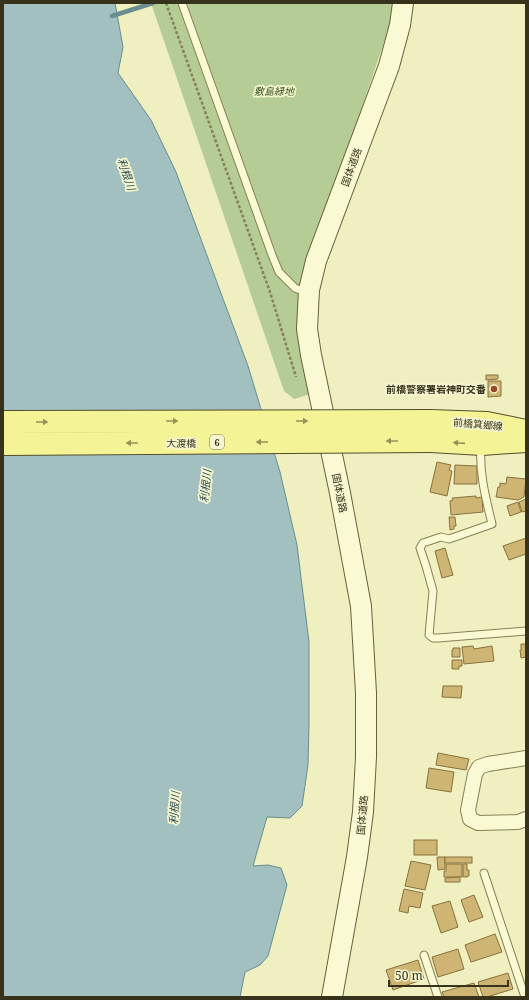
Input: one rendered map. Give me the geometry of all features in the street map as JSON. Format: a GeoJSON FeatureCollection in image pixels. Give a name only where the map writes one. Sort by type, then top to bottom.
{"type":"FeatureCollection","features":[{"type":"Feature","properties":{"kind":"main road","name":"6"},"geometry":{"type":"LineString","coordinates":[[3,422],[430,431]]}},
{"type":"Feature","properties":{"kind":"main road","name":"前橋箕郷線"},"geometry":{"type":"LineString","coordinates":[[430,431],[487,423],[526,431]]}},
{"type":"Feature","properties":{"kind":"main road","name":"前橋箕郷線"},"geometry":{"type":"LineString","coordinates":[[430,431],[482,444],[526,441]]}},
{"type":"Feature","properties":{"kind":"main road","name":"大渡橋"},"geometry":{"type":"LineString","coordinates":[[3,444],[430,431]]}},
{"type":"Feature","properties":{"kind":"street","name":"国体道路"},"geometry":{"type":"LineString","coordinates":[[332,997],[358,857],[363,812],[366,756],[366,693],[361,606],[307,329],[309,290],[316,261],[389,66],[400,25],[403,3]]}},
{"type":"Feature","properties":{"kind":"street"},"geometry":{"type":"LineString","coordinates":[[526,758],[488,764],[479,767],[475,774],[468,810],[470,819],[478,823],[518,822],[526,819]]}},
{"type":"Feature","properties":{"kind":"lane"},"geometry":{"type":"LineString","coordinates":[[182,3],[279,272],[295,288],[300,290],[309,290]]}},
{"type":"Feature","properties":{"kind":"lane"},"geometry":{"type":"LineString","coordinates":[[482,444],[480,457],[484,490],[492,524],[449,539],[441,537],[423,543],[420,548],[433,591],[429,635],[433,638],[438,638],[526,631]]}},
{"type":"Feature","properties":{"kind":"lane"},"geometry":{"type":"LineString","coordinates":[[484,873],[525,997]]}},
{"type":"Feature","properties":{"kind":"lane"},"geometry":{"type":"LineString","coordinates":[[424,955],[438,997]]}},
{"type":"Feature","properties":{"kind":"path"},"geometry":{"type":"LineString","coordinates":[[166,3],[270,292],[297,381]]}},
{"type":"Feature","properties":{"kind":"green space","name":"敷島緑地"},"geometry":{"type":"Polygon","coordinates":[[[151,3],[394,3],[391,22],[312,254],[311,394],[294,399],[284,391],[151,3]]]}},
{"type":"Feature","properties":{"kind":"water","name":"利根川"},"geometry":{"type":"Polygon","coordinates":[[[3,3],[115,3],[123,47],[118,73],[151,120],[176,172],[248,366],[280,472],[297,545],[309,642],[308,765],[302,806],[290,818],[267,817],[253,866],[268,865],[281,868],[287,885],[268,956],[260,965],[245,972],[240,997],[3,997],[3,3]]]}},
{"type":"Feature","properties":{"kind":"building"},"geometry":{"type":"Polygon","coordinates":[[[486,375],[498,375],[498,379],[486,380],[486,375]]]}},
{"type":"Feature","properties":{"kind":"building","name":"前橋警察署岩神町交番"},"geometry":{"type":"Polygon","coordinates":[[[488,381],[501,381],[501,396],[488,397],[488,381]]]}},
{"type":"Feature","properties":{"kind":"building"},"geometry":{"type":"Polygon","coordinates":[[[437,462],[451,465],[449,470],[452,471],[447,496],[430,492],[437,462]]]}},
{"type":"Feature","properties":{"kind":"building"},"geometry":{"type":"Polygon","coordinates":[[[455,465],[477,466],[477,484],[454,484],[455,465]]]}},
{"type":"Feature","properties":{"kind":"building"},"geometry":{"type":"Polygon","coordinates":[[[507,477],[526,479],[524,497],[518,500],[496,497],[500,483],[506,484],[507,477]]]}},
{"type":"Feature","properties":{"kind":"building"},"geometry":{"type":"Polygon","coordinates":[[[476,496],[476,498],[482,497],[483,512],[451,515],[450,501],[453,500],[452,498],[476,496]]]}},
{"type":"Feature","properties":{"kind":"building"},"geometry":{"type":"Polygon","coordinates":[[[526,499],[526,511],[522,512],[519,502],[526,499]]]}},
{"type":"Feature","properties":{"kind":"building"},"geometry":{"type":"Polygon","coordinates":[[[518,502],[521,512],[510,516],[507,506],[518,502]]]}},
{"type":"Feature","properties":{"kind":"building"},"geometry":{"type":"Polygon","coordinates":[[[449,517],[455,517],[456,526],[454,526],[454,529],[450,530],[449,517]]]}},
{"type":"Feature","properties":{"kind":"building"},"geometry":{"type":"Polygon","coordinates":[[[526,538],[526,554],[509,560],[503,546],[526,538]]]}},
{"type":"Feature","properties":{"kind":"building"},"geometry":{"type":"Polygon","coordinates":[[[445,548],[453,575],[442,578],[435,551],[445,548]]]}},
{"type":"Feature","properties":{"kind":"building"},"geometry":{"type":"Polygon","coordinates":[[[521,644],[526,644],[526,657],[521,658],[520,650],[521,644]]]}},
{"type":"Feature","properties":{"kind":"building"},"geometry":{"type":"Polygon","coordinates":[[[473,646],[474,649],[492,646],[494,661],[464,664],[462,647],[473,646]]]}},
{"type":"Feature","properties":{"kind":"building"},"geometry":{"type":"Polygon","coordinates":[[[453,648],[460,648],[460,657],[452,657],[453,648]]]}},
{"type":"Feature","properties":{"kind":"building"},"geometry":{"type":"Polygon","coordinates":[[[452,660],[462,660],[462,666],[459,666],[459,669],[452,669],[452,660]]]}},
{"type":"Feature","properties":{"kind":"building"},"geometry":{"type":"Polygon","coordinates":[[[443,686],[462,686],[461,698],[442,697],[443,686]]]}},
{"type":"Feature","properties":{"kind":"building"},"geometry":{"type":"Polygon","coordinates":[[[438,753],[469,759],[466,770],[436,765],[438,753]]]}},
{"type":"Feature","properties":{"kind":"building"},"geometry":{"type":"Polygon","coordinates":[[[429,768],[454,772],[451,792],[426,788],[429,768]]]}},
{"type":"Feature","properties":{"kind":"building"},"geometry":{"type":"Polygon","coordinates":[[[414,840],[437,840],[437,855],[414,855],[414,840]]]}},
{"type":"Feature","properties":{"kind":"building"},"geometry":{"type":"Polygon","coordinates":[[[437,857],[445,857],[445,869],[438,870],[437,857]]]}},
{"type":"Feature","properties":{"kind":"building"},"geometry":{"type":"Polygon","coordinates":[[[445,857],[472,857],[472,863],[445,863],[445,857]]]}},
{"type":"Feature","properties":{"kind":"building"},"geometry":{"type":"Polygon","coordinates":[[[411,861],[431,865],[425,890],[405,886],[411,861]]]}},
{"type":"Feature","properties":{"kind":"building"},"geometry":{"type":"Polygon","coordinates":[[[446,864],[462,864],[462,877],[444,877],[446,864]]]}},
{"type":"Feature","properties":{"kind":"building"},"geometry":{"type":"Polygon","coordinates":[[[463,864],[467,864],[467,870],[469,870],[469,876],[467,877],[463,877],[463,864]]]}},
{"type":"Feature","properties":{"kind":"building"},"geometry":{"type":"Polygon","coordinates":[[[460,877],[460,882],[445,882],[445,878],[460,877]]]}},
{"type":"Feature","properties":{"kind":"building"},"geometry":{"type":"Polygon","coordinates":[[[404,889],[423,893],[420,908],[409,906],[408,913],[399,911],[404,889]]]}},
{"type":"Feature","properties":{"kind":"building"},"geometry":{"type":"Polygon","coordinates":[[[474,895],[483,917],[469,922],[461,900],[474,895]]]}},
{"type":"Feature","properties":{"kind":"building"},"geometry":{"type":"Polygon","coordinates":[[[450,901],[458,927],[441,933],[432,906],[450,901]]]}},
{"type":"Feature","properties":{"kind":"building"},"geometry":{"type":"Polygon","coordinates":[[[495,934],[502,952],[471,962],[465,945],[495,934]]]}},
{"type":"Feature","properties":{"kind":"building"},"geometry":{"type":"Polygon","coordinates":[[[458,949],[464,969],[438,977],[432,957],[458,949]]]}},
{"type":"Feature","properties":{"kind":"building"},"geometry":{"type":"Polygon","coordinates":[[[418,960],[424,979],[393,990],[386,970],[418,960]]]}},
{"type":"Feature","properties":{"kind":"building"},"geometry":{"type":"Polygon","coordinates":[[[508,973],[513,989],[483,997],[478,982],[508,973]]]}},
{"type":"Feature","properties":{"kind":"building"},"geometry":{"type":"Polygon","coordinates":[[[474,983],[479,997],[444,997],[442,992],[474,983]]]}},
{"type":"Feature","properties":{"kind":"waterway"},"geometry":{"type":"LineString","coordinates":[[112,16],[153,3]]}},
{"type":"Feature","properties":{"kind":"place","name":"前橋警察署岩神町交番"},"geometry":{"type":"Point","coordinates":[494,389]}}]}
